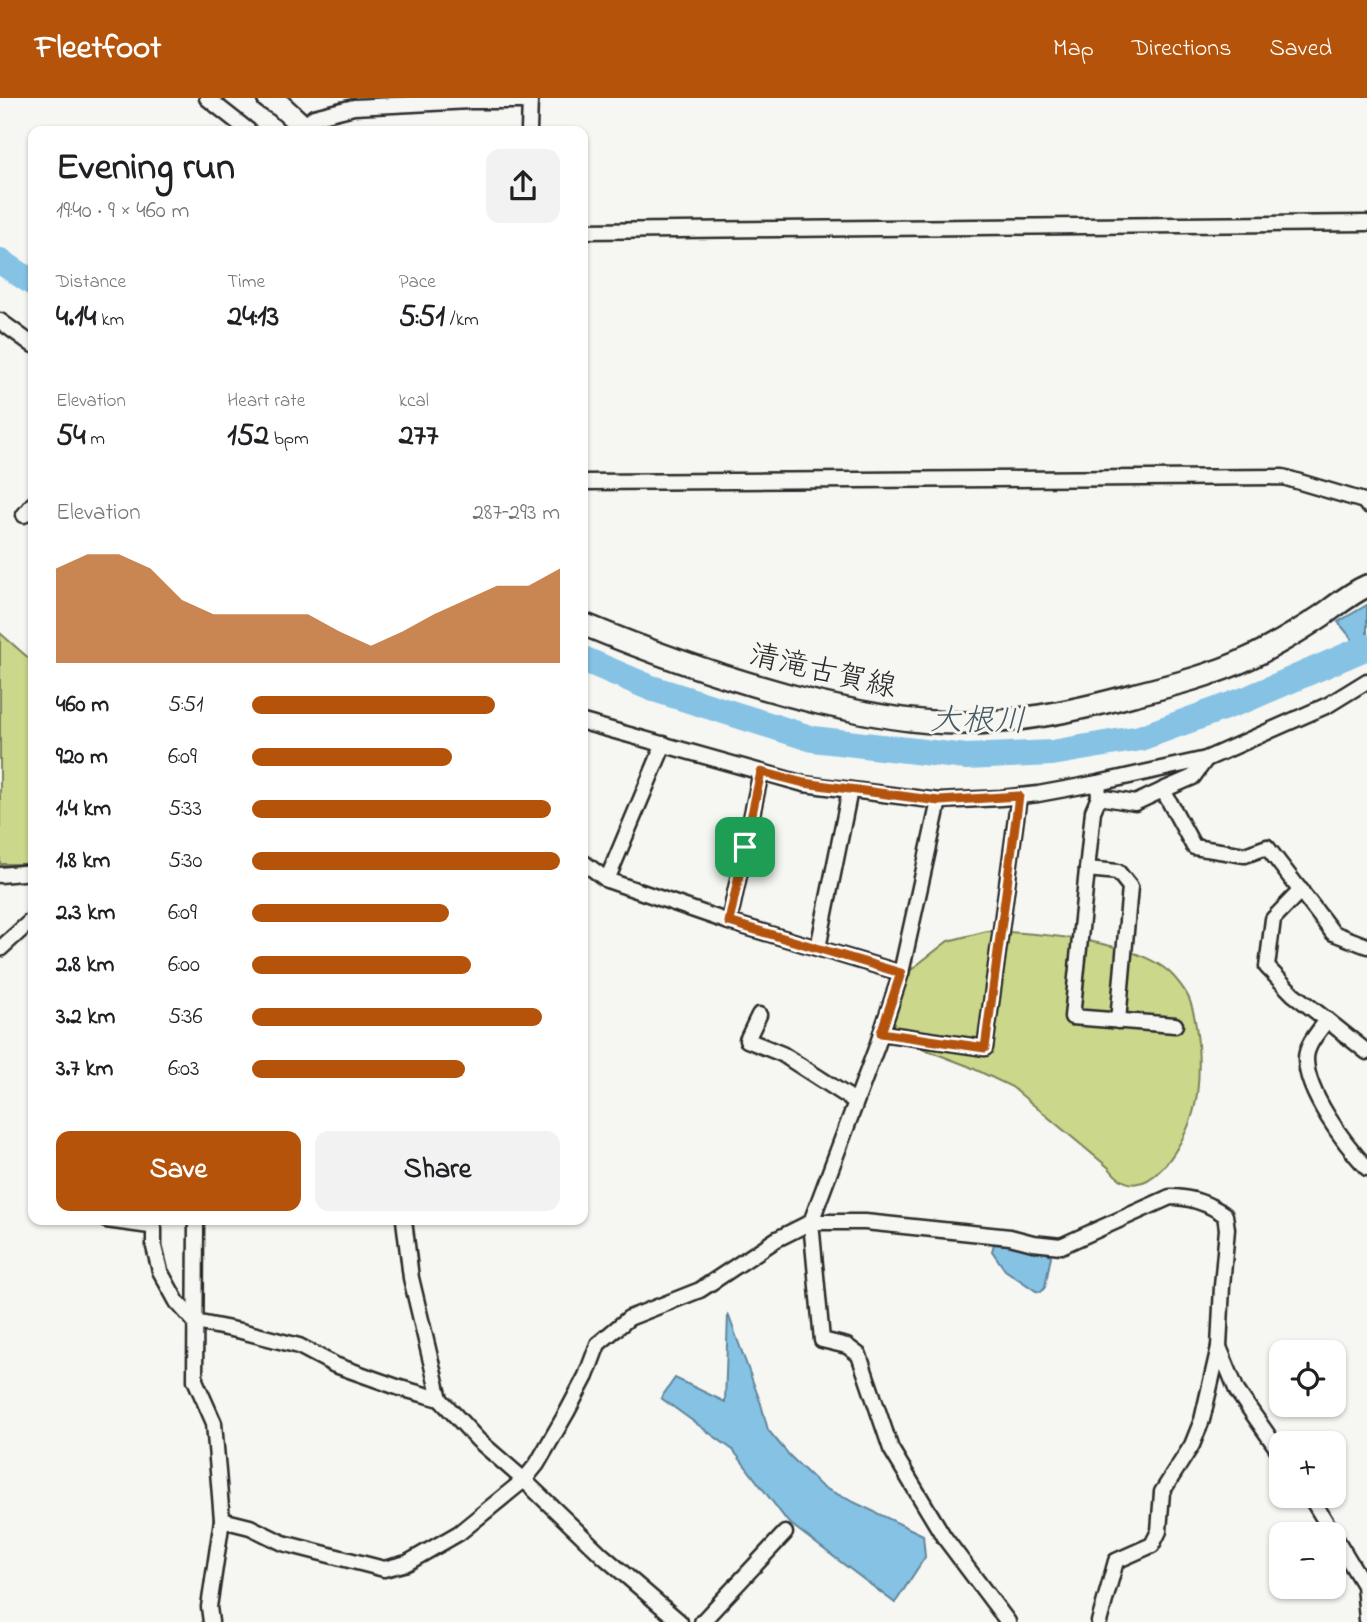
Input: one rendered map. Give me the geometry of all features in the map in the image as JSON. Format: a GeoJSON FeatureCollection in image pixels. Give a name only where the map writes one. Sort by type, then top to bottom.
{"type":"FeatureCollection","features":[{"type":"Feature","properties":{"kind":"main road"},"geometry":{"type":"LineString","coordinates":[[268,98],[300,126]]}},
{"type":"Feature","properties":{"kind":"main road","name":"清滝古賀線"},"geometry":{"type":"LineString","coordinates":[[588,626],[712,674],[775,692],[883,717],[966,723],[1005,721],[1058,713],[1199,678],[1249,658],[1297,632],[1367,586]]}},
{"type":"Feature","properties":{"kind":"street"},"geometry":{"type":"LineString","coordinates":[[207,98],[243,126]]}},
{"type":"Feature","properties":{"kind":"street"},"geometry":{"type":"LineString","coordinates":[[307,126],[314,117],[354,107],[530,100],[529,126]]}},
{"type":"Feature","properties":{"kind":"street"},"geometry":{"type":"LineString","coordinates":[[588,231],[1367,223]]}},
{"type":"Feature","properties":{"kind":"street"},"geometry":{"type":"LineString","coordinates":[[0,321],[28,341]]}},
{"type":"Feature","properties":{"kind":"street"},"geometry":{"type":"LineString","coordinates":[[588,482],[1283,477],[1364,500],[1367,505]]}},
{"type":"Feature","properties":{"kind":"street"},"geometry":{"type":"LineString","coordinates":[[588,724],[804,783],[939,801],[1098,790],[1206,759],[1328,705],[1367,681]]}},
{"type":"Feature","properties":{"kind":"street"},"geometry":{"type":"LineString","coordinates":[[607,880],[664,744]]}},
{"type":"Feature","properties":{"kind":"street"},"geometry":{"type":"LineString","coordinates":[[1098,790],[1135,803],[1193,777],[1206,759]]}},
{"type":"Feature","properties":{"kind":"street"},"geometry":{"type":"LineString","coordinates":[[729,922],[761,772]]}},
{"type":"Feature","properties":{"kind":"street"},"geometry":{"type":"LineString","coordinates":[[818,948],[850,790]]}},
{"type":"Feature","properties":{"kind":"street"},"geometry":{"type":"LineString","coordinates":[[1098,790],[1093,811],[1072,1017],[1175,1026]]}},
{"type":"Feature","properties":{"kind":"street"},"geometry":{"type":"LineString","coordinates":[[1163,790],[1195,847],[1245,855],[1268,847],[1334,933],[1367,946]]}},
{"type":"Feature","properties":{"kind":"street"},"geometry":{"type":"LineString","coordinates":[[881,1033],[985,1048],[1019,796]]}},
{"type":"Feature","properties":{"kind":"street"},"geometry":{"type":"LineString","coordinates":[[939,801],[901,973],[811,1222],[822,1340],[847,1346],[859,1355],[891,1449],[944,1537],[1008,1622]]}},
{"type":"Feature","properties":{"kind":"street"},"geometry":{"type":"LineString","coordinates":[[588,866],[607,880],[729,922],[901,973]]}},
{"type":"Feature","properties":{"kind":"street"},"geometry":{"type":"LineString","coordinates":[[1087,869],[1118,872],[1130,887],[1118,1021]]}},
{"type":"Feature","properties":{"kind":"street"},"geometry":{"type":"LineString","coordinates":[[0,875],[28,872]]}},
{"type":"Feature","properties":{"kind":"street"},"geometry":{"type":"LineString","coordinates":[[1301,890],[1273,919],[1267,967],[1293,994],[1365,1046]]}},
{"type":"Feature","properties":{"kind":"street"},"geometry":{"type":"LineString","coordinates":[[0,949],[28,924]]}},
{"type":"Feature","properties":{"kind":"street"},"geometry":{"type":"LineString","coordinates":[[759,1015],[747,1040],[782,1054],[855,1101]]}},
{"type":"Feature","properties":{"kind":"street"},"geometry":{"type":"LineString","coordinates":[[1327,1020],[1311,1044],[1306,1058],[1314,1091],[1345,1143],[1367,1168]]}},
{"type":"Feature","properties":{"kind":"street"},"geometry":{"type":"LineString","coordinates":[[222,1520],[250,1527],[283,1543],[384,1569],[407,1563],[459,1533],[524,1480],[537,1464],[567,1412],[586,1376],[598,1344],[629,1318],[700,1290],[777,1239],[811,1222],[888,1224],[1010,1237],[1041,1245],[1061,1246],[1170,1197],[1187,1197],[1211,1206],[1225,1215],[1227,1229],[1219,1346],[1202,1420],[1192,1444],[1162,1492],[1158,1531],[1152,1545],[1116,1560],[1099,1622]]}},
{"type":"Feature","properties":{"kind":"street"},"geometry":{"type":"LineString","coordinates":[[143,1225],[154,1229],[160,1272],[177,1302],[195,1322],[299,1346],[335,1364],[400,1388],[440,1399]]}},
{"type":"Feature","properties":{"kind":"street"},"geometry":{"type":"LineString","coordinates":[[196,1225],[195,1380],[214,1423],[222,1520],[209,1607],[211,1622]]}},
{"type":"Feature","properties":{"kind":"street"},"geometry":{"type":"LineString","coordinates":[[405,1225],[411,1278],[440,1399],[478,1440],[602,1555],[680,1622]]}},
{"type":"Feature","properties":{"kind":"street"},"geometry":{"type":"LineString","coordinates":[[1219,1346],[1237,1391],[1269,1437]]}},
{"type":"Feature","properties":{"kind":"street"},"geometry":{"type":"LineString","coordinates":[[1317,1508],[1364,1585],[1367,1620]]}},
{"type":"Feature","properties":{"kind":"street"},"geometry":{"type":"LineString","coordinates":[[702,1622],[785,1532]]}},
{"type":"Feature","properties":{"kind":"green space"},"geometry":{"type":"Polygon","coordinates":[[[0,633],[28,658],[28,864],[0,864],[0,633]]]}},
{"type":"Feature","properties":{"kind":"green space"},"geometry":{"type":"Polygon","coordinates":[[[987,931],[1107,945],[1151,960],[1168,971],[1184,989],[1190,1001],[1198,1041],[1196,1101],[1188,1126],[1172,1156],[1161,1170],[1149,1179],[1136,1184],[1122,1180],[1012,1087],[968,1066],[908,1043],[896,1036],[888,1024],[895,988],[913,968],[948,941],[987,931]]]}},
{"type":"Feature","properties":{"kind":"water"},"geometry":{"type":"Polygon","coordinates":[[[1367,605],[1367,657],[1338,622],[1367,605]]]}},
{"type":"Feature","properties":{"kind":"water"},"geometry":{"type":"Polygon","coordinates":[[[994,1244],[1032,1247],[1051,1256],[1045,1287],[1041,1292],[1005,1270],[992,1251],[994,1244]]]}},
{"type":"Feature","properties":{"kind":"water"},"geometry":{"type":"Polygon","coordinates":[[[728,1314],[768,1430],[789,1455],[822,1487],[923,1535],[925,1557],[895,1603],[788,1522],[733,1450],[661,1398],[675,1378],[725,1402],[728,1314]]]}},
{"type":"Feature","properties":{"kind":"waterway","name":"大根川"},"geometry":{"type":"LineString","coordinates":[[0,261],[28,280]]}},
{"type":"Feature","properties":{"kind":"waterway","name":"大根川"},"geometry":{"type":"LineString","coordinates":[[588,661],[651,688],[813,739],[966,757],[1052,753],[1140,738],[1247,699],[1367,647]]}},
{"type":"Feature","properties":{"kind":"route"},"geometry":{"type":"LineString","coordinates":[[761,772],[804,783],[939,801],[1019,796],[985,1048],[881,1033],[901,973],[729,922],[745,847],[761,772]]}}]}
